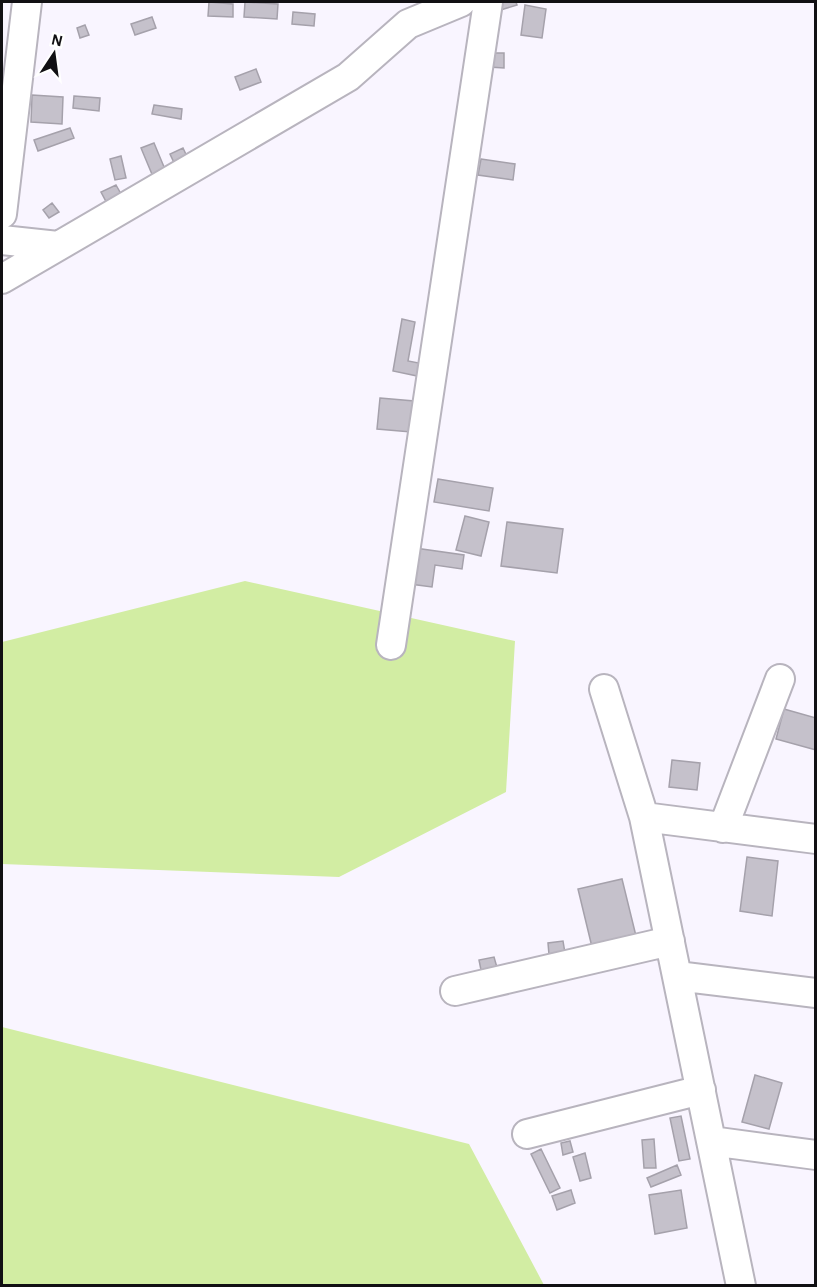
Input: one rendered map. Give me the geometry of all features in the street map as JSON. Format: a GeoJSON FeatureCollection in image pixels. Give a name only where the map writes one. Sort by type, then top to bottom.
{"type":"FeatureCollection","features":[{"type":"Feature","properties":{"kind":"street"},"geometry":{"type":"LineString","coordinates":[[2,214],[27,2]]}},
{"type":"Feature","properties":{"kind":"street"},"geometry":{"type":"LineString","coordinates":[[2,279],[348,77],[410,13],[461,2]]}},
{"type":"Feature","properties":{"kind":"street"},"geometry":{"type":"LineString","coordinates":[[392,645],[488,2]]}},
{"type":"Feature","properties":{"kind":"street"},"geometry":{"type":"LineString","coordinates":[[2,240],[58,246]]}},
{"type":"Feature","properties":{"kind":"street"},"geometry":{"type":"LineString","coordinates":[[723,828],[780,679]]}},
{"type":"Feature","properties":{"kind":"street"},"geometry":{"type":"LineString","coordinates":[[604,689],[644,818],[741,1286]]}},
{"type":"Feature","properties":{"kind":"street"},"geometry":{"type":"LineString","coordinates":[[644,818],[816,839]]}},
{"type":"Feature","properties":{"kind":"street"},"geometry":{"type":"LineString","coordinates":[[455,991],[670,941]]}},
{"type":"Feature","properties":{"kind":"street"},"geometry":{"type":"LineString","coordinates":[[677,976],[816,993]]}},
{"type":"Feature","properties":{"kind":"street"},"geometry":{"type":"LineString","coordinates":[[527,1134],[701,1090]]}},
{"type":"Feature","properties":{"kind":"street"},"geometry":{"type":"LineString","coordinates":[[711,1140],[816,1155]]}},
{"type":"Feature","properties":{"kind":"green space"},"geometry":{"type":"Polygon","coordinates":[[[245,581],[515,641],[506,792],[339,877],[2,864],[2,642],[245,581]]]}},
{"type":"Feature","properties":{"kind":"green space"},"geometry":{"type":"Polygon","coordinates":[[[2,1027],[469,1144],[544,1285],[2,1285],[2,1027]]]}},
{"type":"Feature","properties":{"kind":"building"},"geometry":{"type":"Polygon","coordinates":[[[209,2],[233,4],[233,17],[208,16],[209,2]]]}},
{"type":"Feature","properties":{"kind":"building"},"geometry":{"type":"Polygon","coordinates":[[[245,2],[278,4],[277,19],[244,17],[245,2]]]}},
{"type":"Feature","properties":{"kind":"building"},"geometry":{"type":"Polygon","coordinates":[[[497,2],[516,2],[517,5],[494,12],[497,2]]]}},
{"type":"Feature","properties":{"kind":"building"},"geometry":{"type":"Polygon","coordinates":[[[525,5],[546,9],[542,38],[521,35],[525,5]]]}},
{"type":"Feature","properties":{"kind":"building"},"geometry":{"type":"Polygon","coordinates":[[[293,12],[315,14],[314,26],[292,24],[293,12]]]}},
{"type":"Feature","properties":{"kind":"building"},"geometry":{"type":"Polygon","coordinates":[[[152,17],[156,28],[135,35],[131,24],[152,17]]]}},
{"type":"Feature","properties":{"kind":"building"},"geometry":{"type":"Polygon","coordinates":[[[85,25],[89,35],[80,38],[77,28],[85,25]]]}},
{"type":"Feature","properties":{"kind":"building"},"geometry":{"type":"Polygon","coordinates":[[[490,53],[504,53],[504,68],[489,67],[490,53]]]}},
{"type":"Feature","properties":{"kind":"building"},"geometry":{"type":"Polygon","coordinates":[[[256,69],[261,82],[240,90],[235,77],[256,69]]]}},
{"type":"Feature","properties":{"kind":"building"},"geometry":{"type":"Polygon","coordinates":[[[32,95],[63,97],[62,124],[31,122],[32,95]]]}},
{"type":"Feature","properties":{"kind":"building"},"geometry":{"type":"Polygon","coordinates":[[[74,96],[100,98],[99,111],[73,108],[74,96]]]}},
{"type":"Feature","properties":{"kind":"building"},"geometry":{"type":"Polygon","coordinates":[[[154,105],[182,109],[181,119],[152,114],[154,105]]]}},
{"type":"Feature","properties":{"kind":"building"},"geometry":{"type":"Polygon","coordinates":[[[70,128],[74,138],[38,151],[34,140],[70,128]]]}},
{"type":"Feature","properties":{"kind":"building"},"geometry":{"type":"Polygon","coordinates":[[[154,143],[167,174],[154,179],[141,148],[154,143]]]}},
{"type":"Feature","properties":{"kind":"building"},"geometry":{"type":"Polygon","coordinates":[[[183,148],[190,163],[177,169],[170,154],[183,148]]]}},
{"type":"Feature","properties":{"kind":"building"},"geometry":{"type":"Polygon","coordinates":[[[121,156],[126,178],[115,180],[110,159],[121,156]]]}},
{"type":"Feature","properties":{"kind":"building"},"geometry":{"type":"Polygon","coordinates":[[[481,159],[515,164],[513,180],[478,175],[481,159]]]}},
{"type":"Feature","properties":{"kind":"building"},"geometry":{"type":"Polygon","coordinates":[[[116,185],[125,201],[110,209],[101,192],[116,185]]]}},
{"type":"Feature","properties":{"kind":"building"},"geometry":{"type":"Polygon","coordinates":[[[52,203],[59,212],[49,218],[43,210],[52,203]]]}},
{"type":"Feature","properties":{"kind":"building"},"geometry":{"type":"Polygon","coordinates":[[[402,319],[415,322],[408,361],[424,364],[422,377],[393,371],[402,319]]]}},
{"type":"Feature","properties":{"kind":"building"},"geometry":{"type":"Polygon","coordinates":[[[380,398],[414,401],[411,432],[377,429],[380,398]]]}},
{"type":"Feature","properties":{"kind":"building"},"geometry":{"type":"Polygon","coordinates":[[[438,479],[493,488],[489,511],[434,502],[438,479]]]}},
{"type":"Feature","properties":{"kind":"building"},"geometry":{"type":"Polygon","coordinates":[[[465,516],[489,522],[481,556],[456,550],[465,516]]]}},
{"type":"Feature","properties":{"kind":"building"},"geometry":{"type":"Polygon","coordinates":[[[507,522],[563,529],[557,573],[501,566],[507,522]]]}},
{"type":"Feature","properties":{"kind":"building"},"geometry":{"type":"Polygon","coordinates":[[[415,548],[464,555],[462,569],[435,565],[432,587],[410,584],[415,548]]]}},
{"type":"Feature","properties":{"kind":"building"},"geometry":{"type":"Polygon","coordinates":[[[784,709],[816,718],[816,750],[776,739],[784,709]]]}},
{"type":"Feature","properties":{"kind":"building"},"geometry":{"type":"Polygon","coordinates":[[[672,760],[700,763],[697,790],[669,787],[672,760]]]}},
{"type":"Feature","properties":{"kind":"building"},"geometry":{"type":"Polygon","coordinates":[[[747,857],[778,861],[772,916],[740,911],[747,857]]]}},
{"type":"Feature","properties":{"kind":"building"},"geometry":{"type":"Polygon","coordinates":[[[622,879],[636,936],[592,947],[578,889],[622,879]]]}},
{"type":"Feature","properties":{"kind":"building"},"geometry":{"type":"Polygon","coordinates":[[[563,941],[565,953],[549,955],[548,943],[563,941]]]}},
{"type":"Feature","properties":{"kind":"building"},"geometry":{"type":"Polygon","coordinates":[[[494,957],[498,971],[482,975],[479,960],[494,957]]]}},
{"type":"Feature","properties":{"kind":"building"},"geometry":{"type":"Polygon","coordinates":[[[755,1075],[782,1083],[769,1129],[742,1122],[755,1075]]]}},
{"type":"Feature","properties":{"kind":"building"},"geometry":{"type":"Polygon","coordinates":[[[681,1116],[690,1159],[679,1161],[670,1118],[681,1116]]]}},
{"type":"Feature","properties":{"kind":"building"},"geometry":{"type":"Polygon","coordinates":[[[654,1139],[656,1168],[644,1168],[642,1140],[654,1139]]]}},
{"type":"Feature","properties":{"kind":"building"},"geometry":{"type":"Polygon","coordinates":[[[570,1141],[573,1152],[563,1155],[561,1143],[570,1141]]]}},
{"type":"Feature","properties":{"kind":"building"},"geometry":{"type":"Polygon","coordinates":[[[541,1149],[560,1188],[550,1193],[531,1154],[541,1149]]]}},
{"type":"Feature","properties":{"kind":"building"},"geometry":{"type":"Polygon","coordinates":[[[585,1153],[591,1178],[580,1181],[573,1157],[585,1153]]]}},
{"type":"Feature","properties":{"kind":"building"},"geometry":{"type":"Polygon","coordinates":[[[677,1165],[681,1175],[651,1187],[647,1178],[677,1165]]]}},
{"type":"Feature","properties":{"kind":"building"},"geometry":{"type":"Polygon","coordinates":[[[571,1190],[575,1203],[557,1210],[552,1196],[571,1190]]]}},
{"type":"Feature","properties":{"kind":"building"},"geometry":{"type":"Polygon","coordinates":[[[681,1190],[687,1228],[655,1234],[649,1195],[681,1190]]]}}]}
